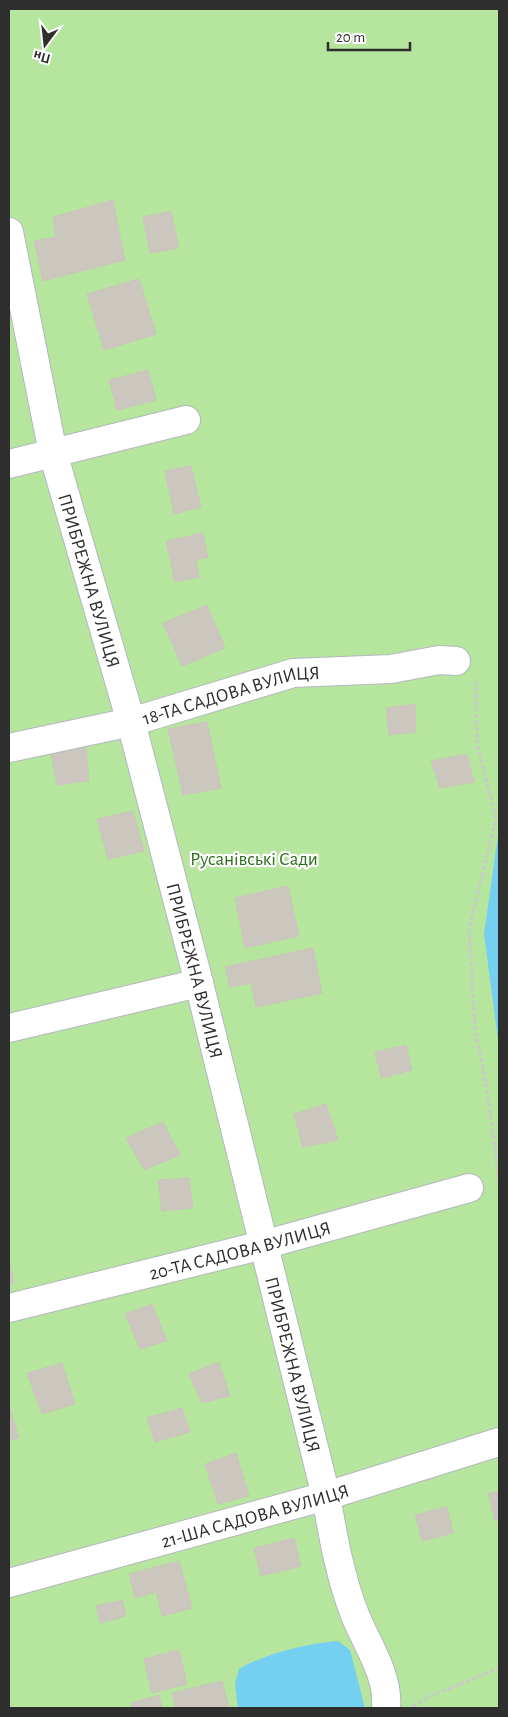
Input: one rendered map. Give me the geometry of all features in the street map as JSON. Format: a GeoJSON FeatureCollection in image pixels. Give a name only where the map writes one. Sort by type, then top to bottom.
{"type":"FeatureCollection","features":[{"type":"Feature","properties":{"kind":"street","name":"ПРИБРЕЖНА ВУЛИЦЯ"},"geometry":{"type":"LineString","coordinates":[[9,232],[53,453],[131,722],[199,983],[326,1496],[336,1550],[355,1615],[374,1654],[387,1697],[386,1708]]}},
{"type":"Feature","properties":{"kind":"street"},"geometry":{"type":"LineString","coordinates":[[9,464],[186,420]]}},
{"type":"Feature","properties":{"kind":"street","name":"18-ТА САДОВА ВУЛИЦЯ"},"geometry":{"type":"LineString","coordinates":[[9,748],[131,722],[294,672],[391,669],[439,660],[456,661]]}},
{"type":"Feature","properties":{"kind":"street"},"geometry":{"type":"LineString","coordinates":[[9,1028],[199,983]]}},
{"type":"Feature","properties":{"kind":"street","name":"20-ТА САДОВА ВУЛИЦЯ"},"geometry":{"type":"LineString","coordinates":[[9,1308],[263,1245],[469,1188]]}},
{"type":"Feature","properties":{"kind":"street","name":"21-ША САДОВА ВУЛИЦЯ"},"geometry":{"type":"LineString","coordinates":[[9,1583],[326,1496],[499,1442]]}},
{"type":"Feature","properties":{"kind":"path"},"geometry":{"type":"LineString","coordinates":[[456,661],[466,663],[476,670],[478,743],[496,818],[469,929],[474,1030],[487,1090],[498,1182]]}},
{"type":"Feature","properties":{"kind":"path"},"geometry":{"type":"LineString","coordinates":[[408,1708],[431,1696],[499,1668]]}},
{"type":"Feature","properties":{"kind":"green space","name":"Русанівські Сади"},"geometry":{"type":"Polygon","coordinates":[[[9,9],[499,9],[499,1708],[9,1708],[9,9]]]}},
{"type":"Feature","properties":{"kind":"water"},"geometry":{"type":"Polygon","coordinates":[[[499,828],[499,1047],[484,934],[499,828]]]}},
{"type":"Feature","properties":{"kind":"water"},"geometry":{"type":"Polygon","coordinates":[[[338,1641],[350,1650],[365,1708],[238,1708],[235,1684],[239,1669],[287,1650],[338,1641]]]}},
{"type":"Feature","properties":{"kind":"building"},"geometry":{"type":"Polygon","coordinates":[[[113,200],[125,260],[43,281],[34,241],[56,237],[53,217],[113,200]]]}},
{"type":"Feature","properties":{"kind":"building"},"geometry":{"type":"Polygon","coordinates":[[[171,211],[179,248],[150,253],[143,217],[171,211]]]}},
{"type":"Feature","properties":{"kind":"building"},"geometry":{"type":"Polygon","coordinates":[[[139,279],[156,334],[104,350],[87,294],[139,279]]]}},
{"type":"Feature","properties":{"kind":"building"},"geometry":{"type":"Polygon","coordinates":[[[148,370],[156,400],[117,410],[109,380],[148,370]]]}},
{"type":"Feature","properties":{"kind":"building"},"geometry":{"type":"Polygon","coordinates":[[[191,466],[201,507],[174,514],[165,471],[191,466]]]}},
{"type":"Feature","properties":{"kind":"building"},"geometry":{"type":"Polygon","coordinates":[[[203,533],[208,558],[196,560],[199,577],[175,582],[166,541],[203,533]]]}},
{"type":"Feature","properties":{"kind":"building"},"geometry":{"type":"Polygon","coordinates":[[[207,605],[225,648],[182,666],[163,623],[207,605]]]}},
{"type":"Feature","properties":{"kind":"building"},"geometry":{"type":"Polygon","coordinates":[[[415,704],[416,732],[389,735],[386,708],[415,704]]]}},
{"type":"Feature","properties":{"kind":"building"},"geometry":{"type":"Polygon","coordinates":[[[207,722],[221,788],[183,795],[168,729],[207,722]]]}},
{"type":"Feature","properties":{"kind":"building"},"geometry":{"type":"Polygon","coordinates":[[[86,748],[89,781],[57,785],[51,753],[86,748]]]}},
{"type":"Feature","properties":{"kind":"building"},"geometry":{"type":"Polygon","coordinates":[[[467,754],[474,782],[440,788],[431,761],[467,754]]]}},
{"type":"Feature","properties":{"kind":"building"},"geometry":{"type":"Polygon","coordinates":[[[133,811],[144,851],[108,859],[97,819],[133,811]]]}},
{"type":"Feature","properties":{"kind":"building"},"geometry":{"type":"Polygon","coordinates":[[[288,886],[299,936],[245,948],[235,898],[288,886]]]}},
{"type":"Feature","properties":{"kind":"building"},"geometry":{"type":"Polygon","coordinates":[[[313,948],[322,993],[256,1007],[251,983],[230,987],[225,967],[313,948]]]}},
{"type":"Feature","properties":{"kind":"building"},"geometry":{"type":"Polygon","coordinates":[[[406,1045],[412,1070],[381,1078],[375,1052],[406,1045]]]}},
{"type":"Feature","properties":{"kind":"building"},"geometry":{"type":"Polygon","coordinates":[[[326,1104],[338,1140],[303,1147],[294,1114],[326,1104]]]}},
{"type":"Feature","properties":{"kind":"building"},"geometry":{"type":"Polygon","coordinates":[[[163,1122],[180,1155],[144,1170],[126,1138],[163,1122]]]}},
{"type":"Feature","properties":{"kind":"building"},"geometry":{"type":"Polygon","coordinates":[[[189,1178],[193,1208],[162,1211],[158,1180],[189,1178]]]}},
{"type":"Feature","properties":{"kind":"building"},"geometry":{"type":"Polygon","coordinates":[[[9,1259],[14,1283],[9,1285],[9,1259]]]}},
{"type":"Feature","properties":{"kind":"building"},"geometry":{"type":"Polygon","coordinates":[[[152,1304],[167,1341],[140,1349],[125,1314],[152,1304]]]}},
{"type":"Feature","properties":{"kind":"building"},"geometry":{"type":"Polygon","coordinates":[[[219,1362],[230,1396],[202,1403],[189,1374],[219,1362]]]}},
{"type":"Feature","properties":{"kind":"building"},"geometry":{"type":"Polygon","coordinates":[[[62,1363],[75,1404],[42,1414],[27,1373],[62,1363]]]}},
{"type":"Feature","properties":{"kind":"building"},"geometry":{"type":"Polygon","coordinates":[[[9,1405],[19,1438],[9,1440],[9,1405]]]}},
{"type":"Feature","properties":{"kind":"building"},"geometry":{"type":"Polygon","coordinates":[[[182,1408],[190,1432],[155,1442],[147,1418],[182,1408]]]}},
{"type":"Feature","properties":{"kind":"building"},"geometry":{"type":"Polygon","coordinates":[[[236,1453],[249,1496],[218,1504],[205,1464],[236,1453]]]}},
{"type":"Feature","properties":{"kind":"building"},"geometry":{"type":"Polygon","coordinates":[[[499,1491],[499,1520],[495,1521],[488,1494],[499,1491]]]}},
{"type":"Feature","properties":{"kind":"building"},"geometry":{"type":"Polygon","coordinates":[[[447,1507],[453,1533],[422,1541],[415,1515],[447,1507]]]}},
{"type":"Feature","properties":{"kind":"building"},"geometry":{"type":"Polygon","coordinates":[[[294,1538],[301,1566],[261,1576],[254,1548],[294,1538]]]}},
{"type":"Feature","properties":{"kind":"building"},"geometry":{"type":"Polygon","coordinates":[[[179,1561],[192,1608],[162,1616],[156,1592],[135,1598],[129,1574],[179,1561]]]}},
{"type":"Feature","properties":{"kind":"building"},"geometry":{"type":"Polygon","coordinates":[[[122,1600],[126,1616],[100,1623],[96,1606],[122,1600]]]}},
{"type":"Feature","properties":{"kind":"building"},"geometry":{"type":"Polygon","coordinates":[[[179,1650],[187,1684],[152,1693],[144,1659],[179,1650]]]}},
{"type":"Feature","properties":{"kind":"building"},"geometry":{"type":"Polygon","coordinates":[[[222,1681],[229,1708],[176,1708],[172,1693],[222,1681]]]}},
{"type":"Feature","properties":{"kind":"building"},"geometry":{"type":"Polygon","coordinates":[[[159,1695],[162,1708],[132,1708],[131,1703],[159,1695]]]}}]}
